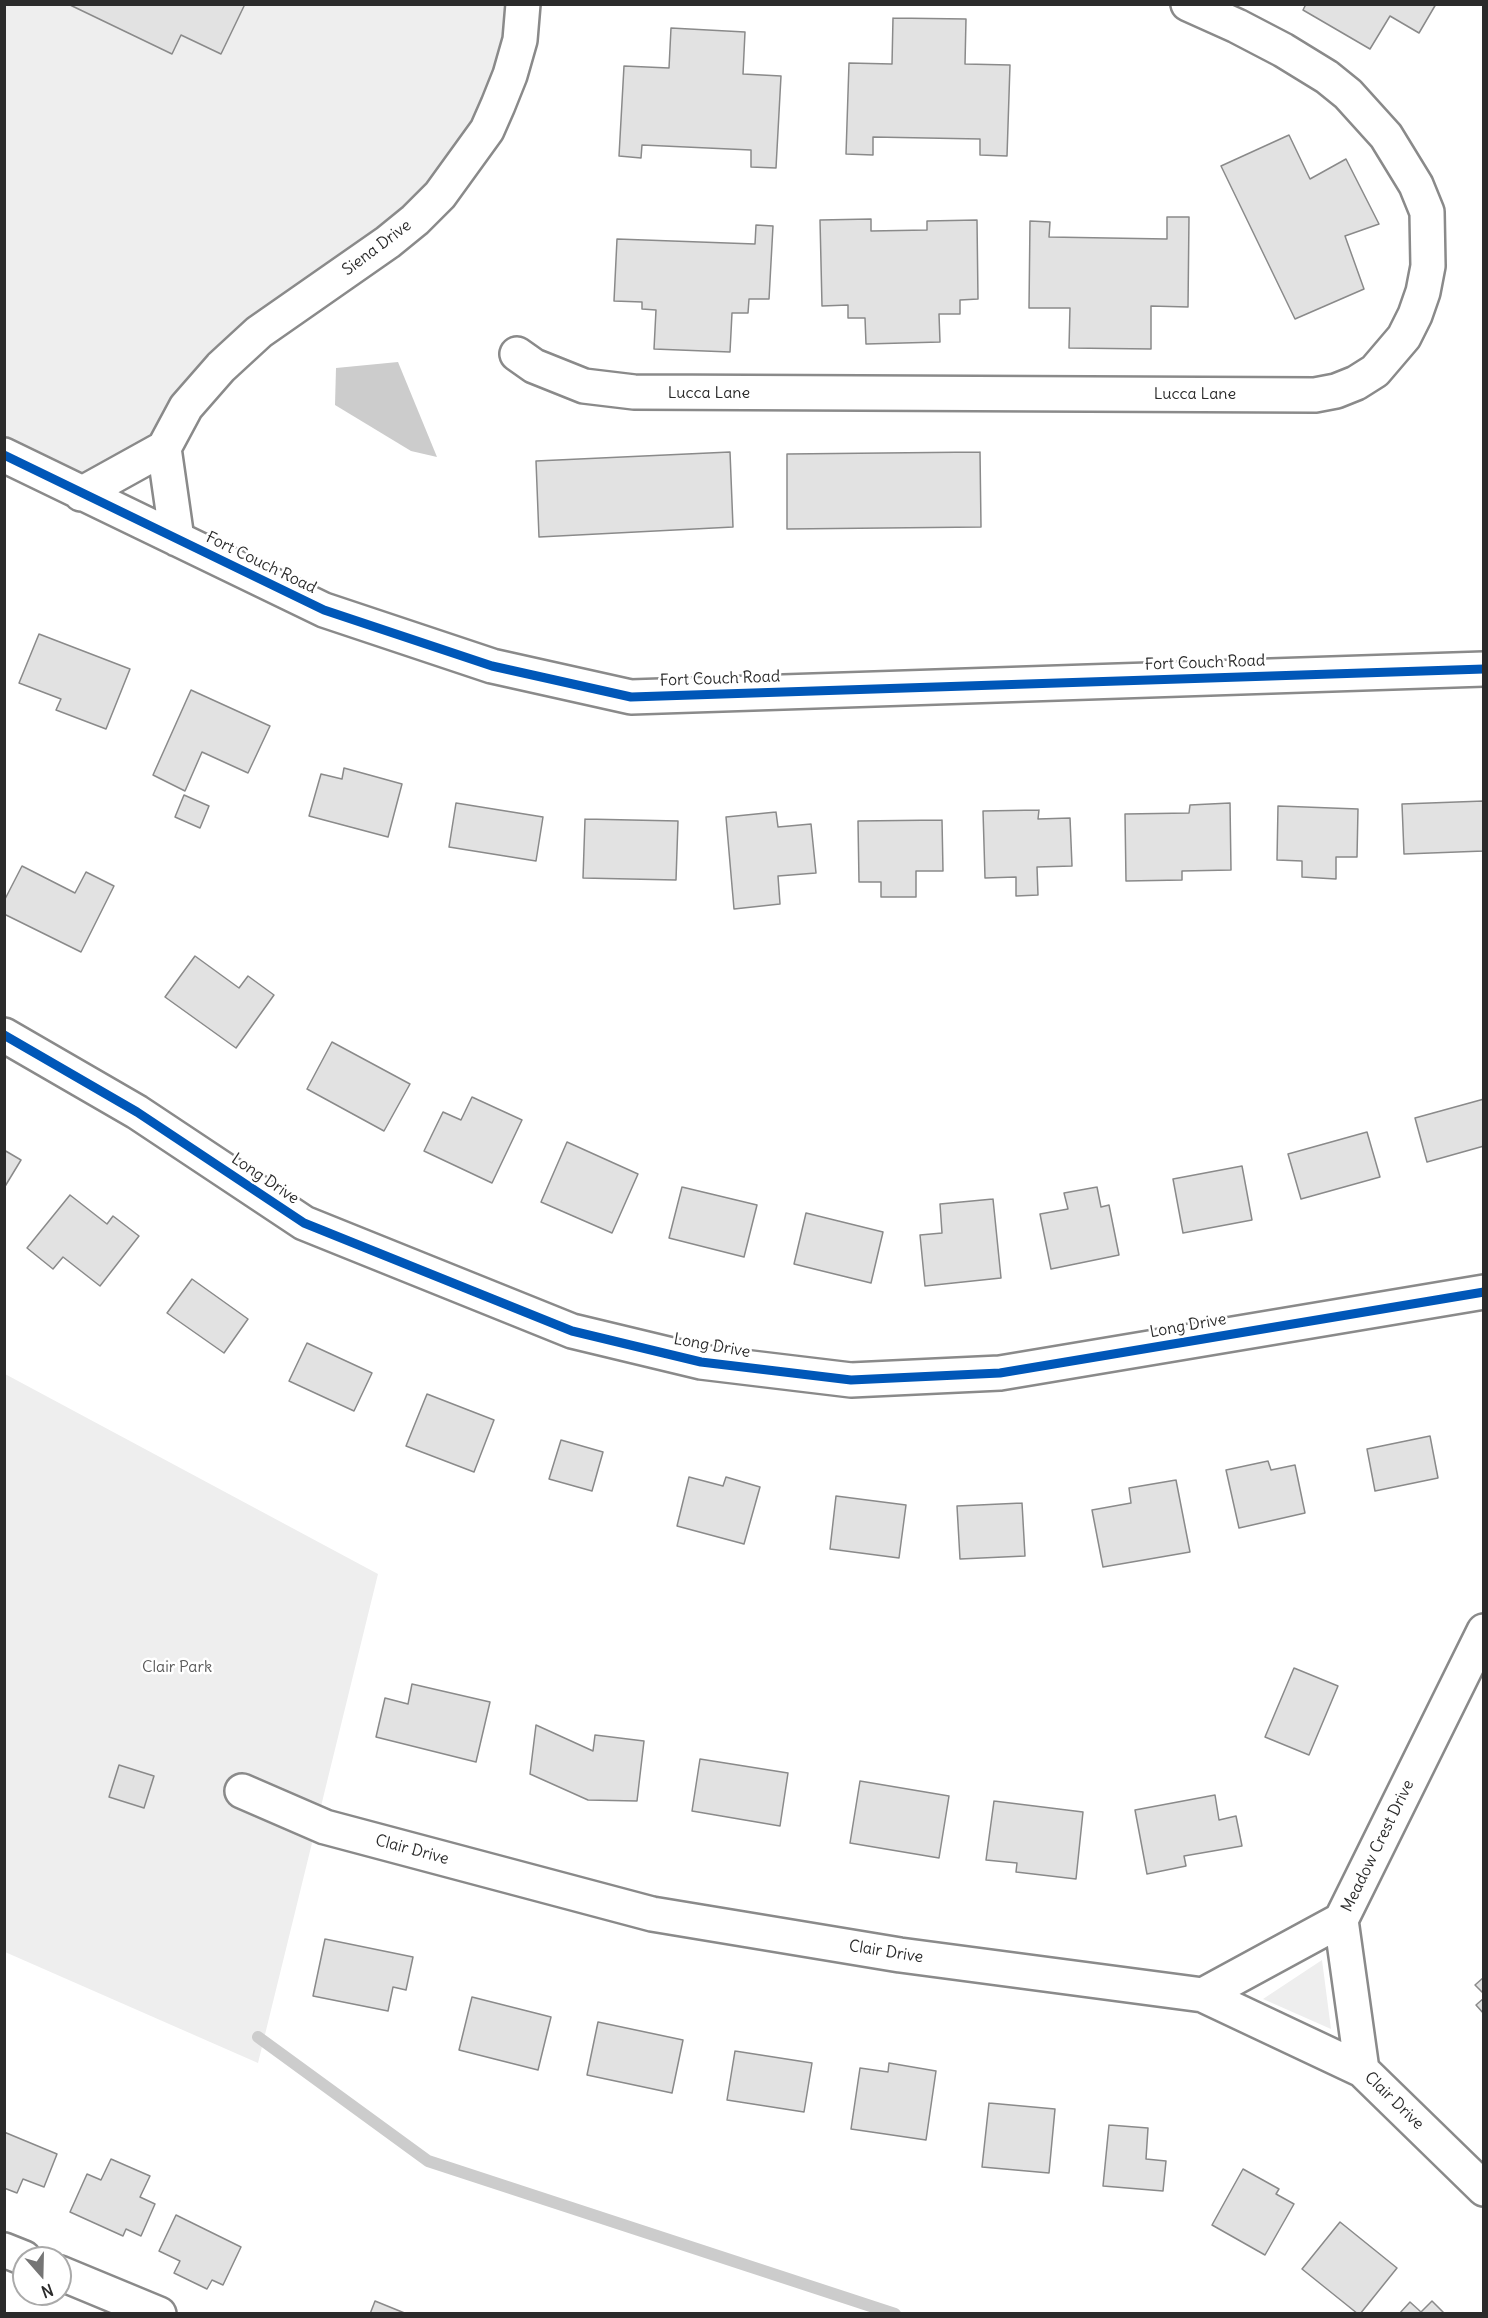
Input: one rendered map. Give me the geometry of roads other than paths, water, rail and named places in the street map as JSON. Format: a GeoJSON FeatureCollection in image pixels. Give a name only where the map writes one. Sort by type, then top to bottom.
{"type":"FeatureCollection","features":[{"type":"Feature","properties":{"kind":"street","name":"Siena Drive"},"geometry":{"type":"LineString","coordinates":[[164,448],[186,407],[220,367],[259,332],[388,242],[440,195],[487,130],[498,105],[520,40],[523,4]]}},
{"type":"Feature","properties":{"kind":"street","name":"Lucca Lane"},"geometry":{"type":"LineString","coordinates":[[517,354],[534,366],[584,386],[634,392],[1315,395],[1336,391],[1356,382],[1375,371],[1391,355],[1404,337],[1423,292],[1428,266],[1427,212],[1416,185],[1386,136],[1368,114],[1341,88],[1283,50],[1188,4]]}},
{"type":"Feature","properties":{"kind":"street"},"geometry":{"type":"LineString","coordinates":[[81,494],[164,448],[177,539]]}},
{"type":"Feature","properties":{"kind":"street","name":"Fort Couch Road"},"geometry":{"type":"LineString","coordinates":[[4,455],[324,610],[492,666],[631,697],[1484,669]]}},
{"type":"Feature","properties":{"kind":"street","name":"Long Drive"},"geometry":{"type":"LineString","coordinates":[[4,1035],[137,1112],[304,1222],[572,1331],[700,1362],[851,1380],[1000,1374],[1484,1292]]}},
{"type":"Feature","properties":{"kind":"street","name":"Meadow Crest Drive"},"geometry":{"type":"LineString","coordinates":[[1203,1995],[1341,1920],[1484,1631]]}},
{"type":"Feature","properties":{"kind":"street","name":"Clair Drive"},"geometry":{"type":"LineString","coordinates":[[242,1791],[325,1827],[652,1914],[900,1955],[1203,1995],[1362,2070],[1484,2189]]}},
{"type":"Feature","properties":{"kind":"street"},"geometry":{"type":"LineString","coordinates":[[1341,1920],[1362,2070]]}},
{"type":"Feature","properties":{"kind":"street"},"geometry":{"type":"LineString","coordinates":[[72,2278],[159,2313]]}},
{"type":"Feature","properties":{"kind":"waterway"},"geometry":{"type":"LineString","coordinates":[[258,2037],[428,2161],[895,2314]]}},
{"type":"Feature","properties":{"kind":"park label","name":"Clair Park"},"geometry":{"type":"Point","coordinates":[177,1667]}}]}
